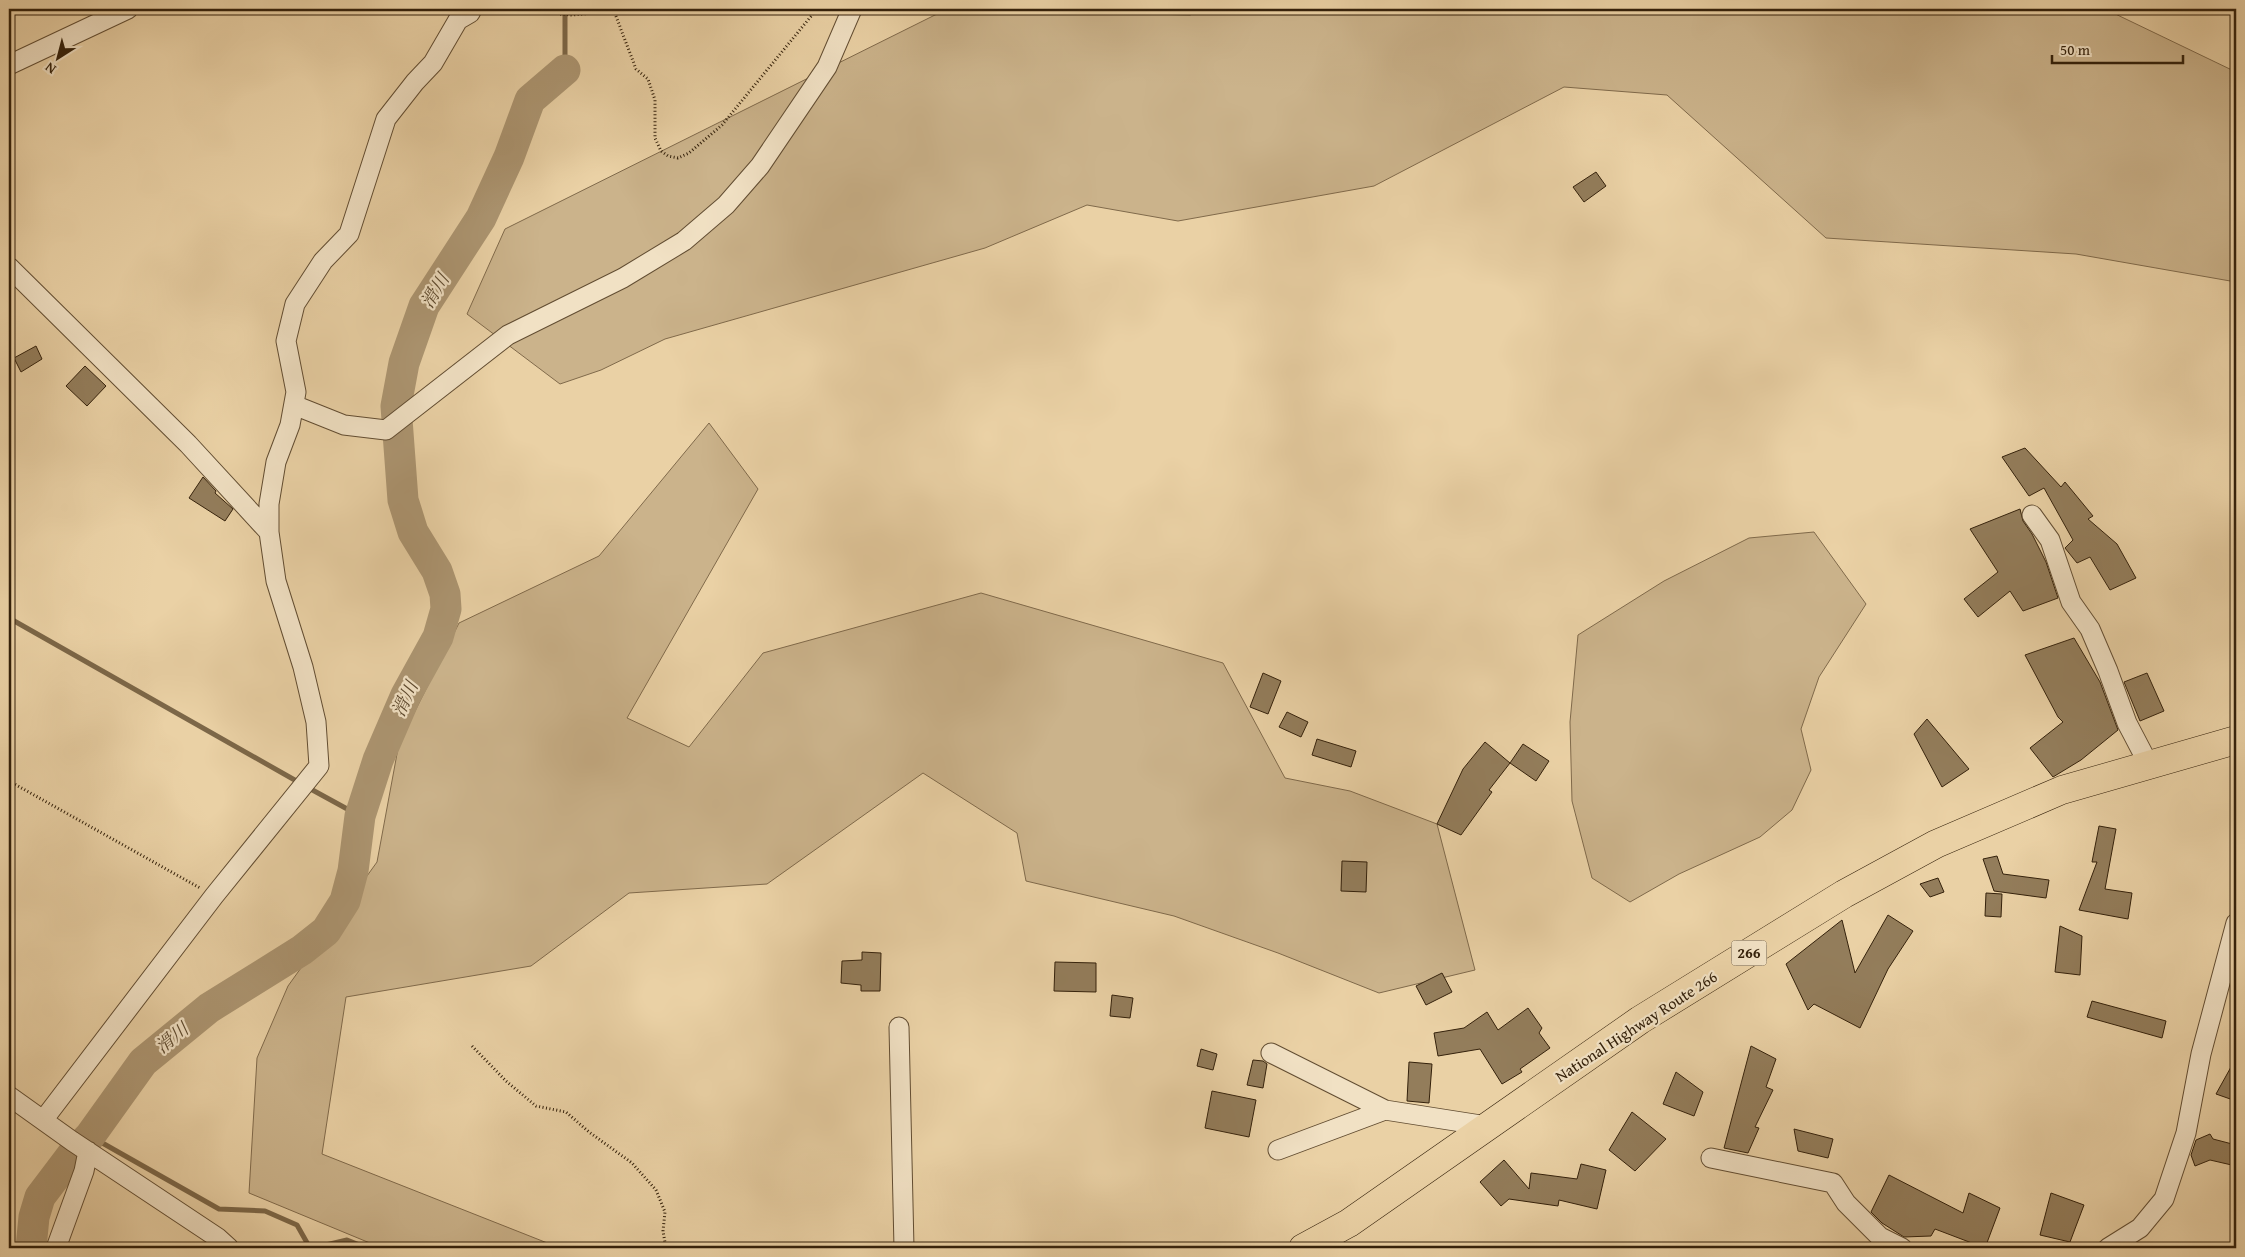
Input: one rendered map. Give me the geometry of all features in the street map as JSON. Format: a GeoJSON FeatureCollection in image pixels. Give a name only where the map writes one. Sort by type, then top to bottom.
{"type":"FeatureCollection","features":[{"type":"Feature","properties":{"kind":"highway","name":"National Highway Route 266"},"geometry":{"type":"LineString","coordinates":[[1303,1248],[1349,1223],[1640,1020],[1844,894],[1936,844],[2062,790],[2236,740]]}},
{"type":"Feature","properties":{"kind":"street"},"geometry":{"type":"LineString","coordinates":[[9,66],[128,9]]}},
{"type":"Feature","properties":{"kind":"street"},"geometry":{"type":"LineString","coordinates":[[44,1119],[214,896],[318,766],[316,722],[303,667],[276,581],[268,532],[269,504],[276,462],[290,425],[296,392],[286,340],[295,304],[323,261],[348,234],[386,119],[415,82],[433,63],[458,20],[470,13],[472,9]]}},
{"type":"Feature","properties":{"kind":"street"},"geometry":{"type":"LineString","coordinates":[[294,405],[344,425],[386,430],[508,335],[623,278],[684,241],[726,205],[760,166],[827,67],[852,9]]}},
{"type":"Feature","properties":{"kind":"street"},"geometry":{"type":"LineString","coordinates":[[9,268],[188,444],[268,532]]}},
{"type":"Feature","properties":{"kind":"street"},"geometry":{"type":"LineString","coordinates":[[2032,515],[2050,540],[2071,602],[2090,629],[2108,671],[2126,724],[2149,765]]}},
{"type":"Feature","properties":{"kind":"street"},"geometry":{"type":"LineString","coordinates":[[2108,1248],[2140,1228],[2164,1199],[2186,1133],[2201,1054],[2236,923]]}},
{"type":"Feature","properties":{"kind":"street"},"geometry":{"type":"LineString","coordinates":[[899,1027],[904,1248]]}},
{"type":"Feature","properties":{"kind":"street"},"geometry":{"type":"LineString","coordinates":[[1271,1053],[1385,1110],[1487,1126]]}},
{"type":"Feature","properties":{"kind":"street"},"geometry":{"type":"LineString","coordinates":[[9,1096],[210,1232],[229,1248]]}},
{"type":"Feature","properties":{"kind":"street"},"geometry":{"type":"LineString","coordinates":[[56,1248],[84,1171],[82,1147]]}},
{"type":"Feature","properties":{"kind":"street"},"geometry":{"type":"LineString","coordinates":[[1711,1158],[1833,1183],[1846,1203],[1880,1237],[1902,1248]]}},
{"type":"Feature","properties":{"kind":"path"},"geometry":{"type":"LineString","coordinates":[[556,9],[559,14],[572,15],[614,11],[636,70],[648,79],[655,100],[655,138],[661,151],[668,156],[678,158],[689,153],[722,124],[817,9]]}},
{"type":"Feature","properties":{"kind":"path"},"geometry":{"type":"LineString","coordinates":[[9,781],[214,896]]}},
{"type":"Feature","properties":{"kind":"path"},"geometry":{"type":"LineString","coordinates":[[472,1046],[506,1081],[536,1106],[566,1112],[589,1132],[632,1163],[656,1190],[665,1212],[663,1231],[666,1248]]}},
{"type":"Feature","properties":{"kind":"shaded area"},"geometry":{"type":"Polygon","coordinates":[[[947,9],[1190,15],[1207,9],[2105,9],[2236,72],[2236,282],[2076,254],[1826,238],[1667,95],[1564,87],[1374,186],[1178,221],[1087,205],[985,248],[665,339],[601,370],[560,384],[467,314],[505,229],[947,9]]]}},
{"type":"Feature","properties":{"kind":"shaded area"},"geometry":{"type":"Polygon","coordinates":[[[709,423],[758,489],[627,718],[689,747],[763,653],[981,593],[1223,663],[1285,778],[1350,791],[1437,824],[1475,970],[1379,993],[1278,953],[1174,916],[1026,881],[1017,833],[923,773],[767,884],[629,893],[531,966],[346,997],[322,1154],[560,1248],[382,1248],[249,1193],[257,1058],[288,986],[377,862],[399,743],[459,623],[599,556],[709,423]]]}},
{"type":"Feature","properties":{"kind":"shaded area"},"geometry":{"type":"Polygon","coordinates":[[[1814,532],[1866,604],[1819,677],[1801,729],[1811,770],[1792,810],[1760,837],[1679,874],[1630,902],[1592,878],[1572,801],[1570,722],[1578,635],[1664,581],[1749,538],[1814,532]]]}},
{"type":"Feature","properties":{"kind":"building"},"geometry":{"type":"Polygon","coordinates":[[[1596,172],[1606,186],[1584,202],[1573,187],[1596,172]]]}},
{"type":"Feature","properties":{"kind":"building"},"geometry":{"type":"Polygon","coordinates":[[[36,346],[42,359],[21,372],[14,358],[36,346]]]}},
{"type":"Feature","properties":{"kind":"building"},"geometry":{"type":"Polygon","coordinates":[[[85,366],[106,386],[87,406],[66,386],[85,366]]]}},
{"type":"Feature","properties":{"kind":"building"},"geometry":{"type":"Polygon","coordinates":[[[2025,448],[2061,487],[2065,482],[2093,516],[2088,519],[2117,544],[2136,578],[2110,590],[2090,557],[2077,563],[2065,548],[2073,540],[2044,488],[2029,496],[2002,457],[2025,448]]]}},
{"type":"Feature","properties":{"kind":"building"},"geometry":{"type":"Polygon","coordinates":[[[203,477],[216,491],[215,493],[233,509],[225,521],[189,498],[203,477]]]}},
{"type":"Feature","properties":{"kind":"building"},"geometry":{"type":"Polygon","coordinates":[[[2020,509],[2023,521],[2046,562],[2058,598],[2023,611],[2010,591],[1978,617],[1964,599],[1998,572],[1970,529],[2020,509]]]}},
{"type":"Feature","properties":{"kind":"building"},"geometry":{"type":"Polygon","coordinates":[[[2074,638],[2100,682],[2118,730],[2081,760],[2053,777],[2030,748],[2063,722],[2058,717],[2025,655],[2074,638]]]}},
{"type":"Feature","properties":{"kind":"building"},"geometry":{"type":"Polygon","coordinates":[[[1263,673],[1281,681],[1268,714],[1250,707],[1263,673]]]}},
{"type":"Feature","properties":{"kind":"building"},"geometry":{"type":"Polygon","coordinates":[[[2147,673],[2164,711],[2140,721],[2124,682],[2147,673]]]}},
{"type":"Feature","properties":{"kind":"building"},"geometry":{"type":"Polygon","coordinates":[[[1287,712],[1308,722],[1301,737],[1279,727],[1287,712]]]}},
{"type":"Feature","properties":{"kind":"building"},"geometry":{"type":"Polygon","coordinates":[[[1927,719],[1969,769],[1942,787],[1914,734],[1927,719]]]}},
{"type":"Feature","properties":{"kind":"building"},"geometry":{"type":"Polygon","coordinates":[[[1317,739],[1356,751],[1351,767],[1312,755],[1317,739]]]}},
{"type":"Feature","properties":{"kind":"building"},"geometry":{"type":"Polygon","coordinates":[[[1485,742],[1510,763],[1489,790],[1492,792],[1461,835],[1437,824],[1463,769],[1485,742]]]}},
{"type":"Feature","properties":{"kind":"building"},"geometry":{"type":"Polygon","coordinates":[[[1523,744],[1549,761],[1536,781],[1510,763],[1523,744]]]}},
{"type":"Feature","properties":{"kind":"building"},"geometry":{"type":"Polygon","coordinates":[[[2099,826],[2116,829],[2105,889],[2132,893],[2128,919],[2079,910],[2097,862],[2092,862],[2099,826]]]}},
{"type":"Feature","properties":{"kind":"building"},"geometry":{"type":"Polygon","coordinates":[[[1997,856],[2003,874],[2049,880],[2046,898],[1994,891],[1983,859],[1997,856]]]}},
{"type":"Feature","properties":{"kind":"building"},"geometry":{"type":"Polygon","coordinates":[[[1342,861],[1367,862],[1366,892],[1341,891],[1342,861]]]}},
{"type":"Feature","properties":{"kind":"building"},"geometry":{"type":"Polygon","coordinates":[[[1938,878],[1944,892],[1930,897],[1920,884],[1938,878]]]}},
{"type":"Feature","properties":{"kind":"building"},"geometry":{"type":"Polygon","coordinates":[[[1986,893],[2002,894],[2001,917],[1985,916],[1986,893]]]}},
{"type":"Feature","properties":{"kind":"building"},"geometry":{"type":"Polygon","coordinates":[[[1888,915],[1913,931],[1888,969],[1860,1028],[1814,1004],[1808,1010],[1786,964],[1842,920],[1855,973],[1888,915]]]}},
{"type":"Feature","properties":{"kind":"building"},"geometry":{"type":"Polygon","coordinates":[[[2060,926],[2082,936],[2080,975],[2055,972],[2060,926]]]}},
{"type":"Feature","properties":{"kind":"building"},"geometry":{"type":"Polygon","coordinates":[[[862,952],[881,953],[880,991],[861,991],[861,985],[841,983],[842,961],[862,960],[862,952]]]}},
{"type":"Feature","properties":{"kind":"building"},"geometry":{"type":"Polygon","coordinates":[[[1055,962],[1096,963],[1096,992],[1054,991],[1055,962]]]}},
{"type":"Feature","properties":{"kind":"building"},"geometry":{"type":"Polygon","coordinates":[[[1442,973],[1452,992],[1426,1005],[1416,986],[1442,973]]]}},
{"type":"Feature","properties":{"kind":"building"},"geometry":{"type":"Polygon","coordinates":[[[1112,995],[1133,998],[1130,1018],[1110,1016],[1112,995]]]}},
{"type":"Feature","properties":{"kind":"building"},"geometry":{"type":"Polygon","coordinates":[[[2092,1001],[2166,1021],[2162,1038],[2087,1017],[2092,1001]]]}},
{"type":"Feature","properties":{"kind":"building"},"geometry":{"type":"Polygon","coordinates":[[[1528,1008],[1542,1028],[1539,1033],[1550,1048],[1520,1069],[1522,1072],[1502,1084],[1480,1049],[1438,1056],[1434,1033],[1464,1028],[1487,1012],[1498,1030],[1528,1008]]]}},
{"type":"Feature","properties":{"kind":"building"},"geometry":{"type":"Polygon","coordinates":[[[1751,1046],[1776,1059],[1766,1087],[1773,1090],[1755,1127],[1759,1128],[1748,1153],[1724,1148],[1751,1046]]]}},
{"type":"Feature","properties":{"kind":"building"},"geometry":{"type":"Polygon","coordinates":[[[1201,1049],[1217,1054],[1213,1070],[1197,1066],[1201,1049]]]}},
{"type":"Feature","properties":{"kind":"building"},"geometry":{"type":"Polygon","coordinates":[[[2236,1058],[2236,1101],[2216,1094],[2236,1058]]]}},
{"type":"Feature","properties":{"kind":"building"},"geometry":{"type":"Polygon","coordinates":[[[1253,1060],[1263,1061],[1267,1064],[1263,1088],[1247,1085],[1253,1060]]]}},
{"type":"Feature","properties":{"kind":"building"},"geometry":{"type":"Polygon","coordinates":[[[1409,1062],[1432,1064],[1429,1103],[1407,1101],[1409,1062]]]}},
{"type":"Feature","properties":{"kind":"building"},"geometry":{"type":"Polygon","coordinates":[[[1676,1072],[1703,1092],[1694,1116],[1663,1104],[1676,1072]]]}},
{"type":"Feature","properties":{"kind":"building"},"geometry":{"type":"Polygon","coordinates":[[[1212,1091],[1256,1100],[1249,1137],[1205,1128],[1212,1091]]]}},
{"type":"Feature","properties":{"kind":"building"},"geometry":{"type":"Polygon","coordinates":[[[1632,1112],[1666,1139],[1635,1171],[1609,1150],[1632,1112]]]}},
{"type":"Feature","properties":{"kind":"building"},"geometry":{"type":"Polygon","coordinates":[[[1794,1129],[1833,1139],[1828,1158],[1798,1151],[1794,1129]]]}},
{"type":"Feature","properties":{"kind":"building"},"geometry":{"type":"Polygon","coordinates":[[[2210,1134],[2213,1139],[2236,1145],[2236,1166],[2210,1160],[2195,1166],[2191,1155],[2196,1140],[2210,1134]]]}},
{"type":"Feature","properties":{"kind":"building"},"geometry":{"type":"Polygon","coordinates":[[[1504,1160],[1529,1189],[1531,1173],[1577,1179],[1581,1164],[1606,1170],[1597,1209],[1559,1200],[1558,1206],[1509,1199],[1501,1206],[1480,1182],[1504,1160]]]}},
{"type":"Feature","properties":{"kind":"building"},"geometry":{"type":"Polygon","coordinates":[[[1889,1175],[1963,1213],[1969,1193],[2000,1208],[1985,1248],[1935,1229],[1931,1236],[1904,1237],[1882,1223],[1871,1212],[1889,1175]]]}},
{"type":"Feature","properties":{"kind":"building"},"geometry":{"type":"Polygon","coordinates":[[[2051,1193],[2084,1205],[2070,1242],[2040,1235],[2051,1193]]]}},
{"type":"Feature","properties":{"kind":"waterway"},"geometry":{"type":"LineString","coordinates":[[565,9],[565,70]]}},
{"type":"Feature","properties":{"kind":"waterway","name":"滑川"},"geometry":{"type":"LineString","coordinates":[[31,1248],[34,1217],[40,1197],[71,1156],[90,1136],[143,1062],[209,1008],[302,950],[326,931],[345,901],[353,871],[360,816],[378,760],[406,695],[438,637],[446,609],[445,594],[437,571],[413,532],[403,500],[396,406],[404,363],[424,306],[481,218],[509,157],[530,100],[565,70]]}},
{"type":"Feature","properties":{"kind":"waterway"},"geometry":{"type":"LineString","coordinates":[[9,618],[300,783]]}},
{"type":"Feature","properties":{"kind":"waterway"},"geometry":{"type":"LineString","coordinates":[[307,787],[360,816]]}},
{"type":"Feature","properties":{"kind":"waterway"},"geometry":{"type":"LineString","coordinates":[[90,1136],[219,1209],[265,1211],[297,1225],[310,1248]]}},
{"type":"Feature","properties":{"kind":"waterway"},"geometry":{"type":"LineString","coordinates":[[313,1248],[347,1240],[367,1248]]}}]}
